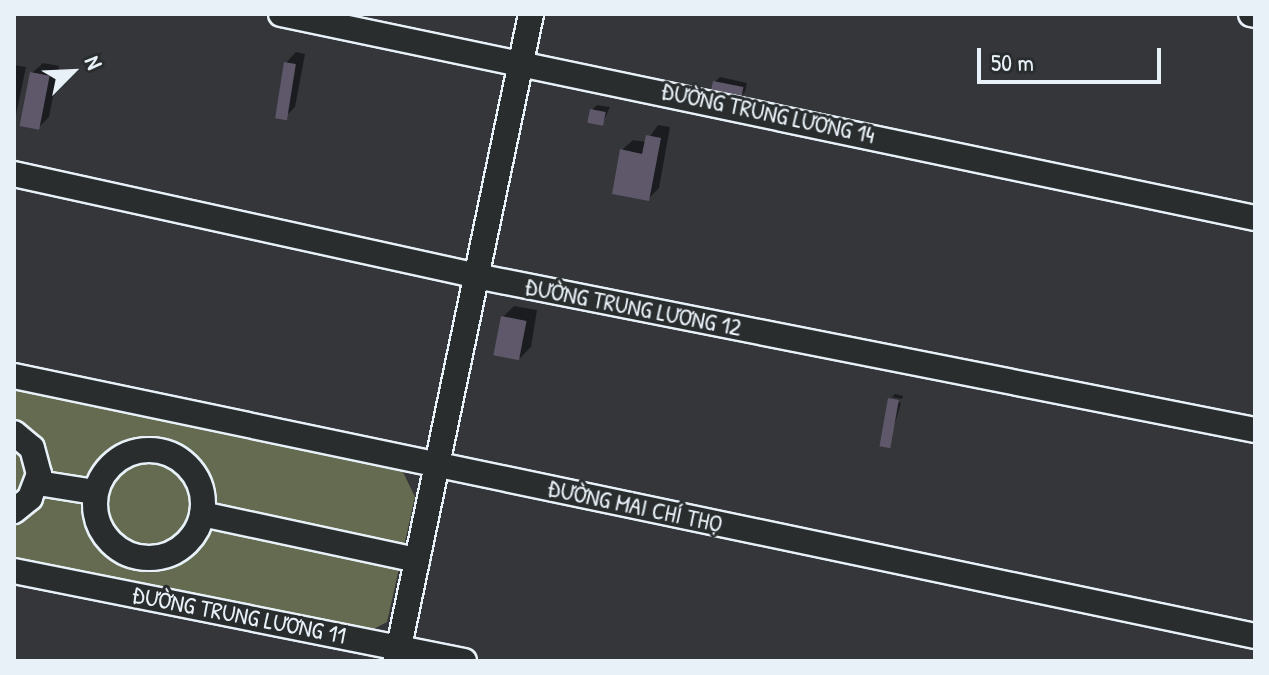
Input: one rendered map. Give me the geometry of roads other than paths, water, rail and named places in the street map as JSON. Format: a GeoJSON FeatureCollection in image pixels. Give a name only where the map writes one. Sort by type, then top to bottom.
{"type":"FeatureCollection","features":[{"type":"Feature","properties":{"kind":"street","name":"ĐƯỜNG TRUNG LƯƠNG 14"},"geometry":{"type":"LineString","coordinates":[[281,14],[521,59],[1255,218]]}},
{"type":"Feature","properties":{"kind":"street"},"geometry":{"type":"LineString","coordinates":[[397,654],[531,14]]}},
{"type":"Feature","properties":{"kind":"street","name":"ĐƯỜNG TRUNG LƯƠNG 12"},"geometry":{"type":"LineString","coordinates":[[14,174],[476,276],[1255,430]]}},
{"type":"Feature","properties":{"kind":"street","name":"ĐƯỜNG MAI CHÍ THỌ"},"geometry":{"type":"LineString","coordinates":[[14,376],[1255,636]]}},
{"type":"Feature","properties":{"kind":"street"},"geometry":{"type":"LineString","coordinates":[[14,433],[36,456],[38,483],[14,511]]}},
{"type":"Feature","properties":{"kind":"street"},"geometry":{"type":"LineString","coordinates":[[152,449],[192,471],[202,514],[187,542],[145,558],[105,536],[95,492],[122,456],[152,449]]}},
{"type":"Feature","properties":{"kind":"street"},"geometry":{"type":"LineString","coordinates":[[38,483],[95,492]]}},
{"type":"Feature","properties":{"kind":"street"},"geometry":{"type":"LineString","coordinates":[[202,514],[417,560]]}},
{"type":"Feature","properties":{"kind":"street","name":"ĐƯỜNG TRUNG LƯƠNG 11"},"geometry":{"type":"LineString","coordinates":[[14,571],[397,654],[464,661]]}}]}
